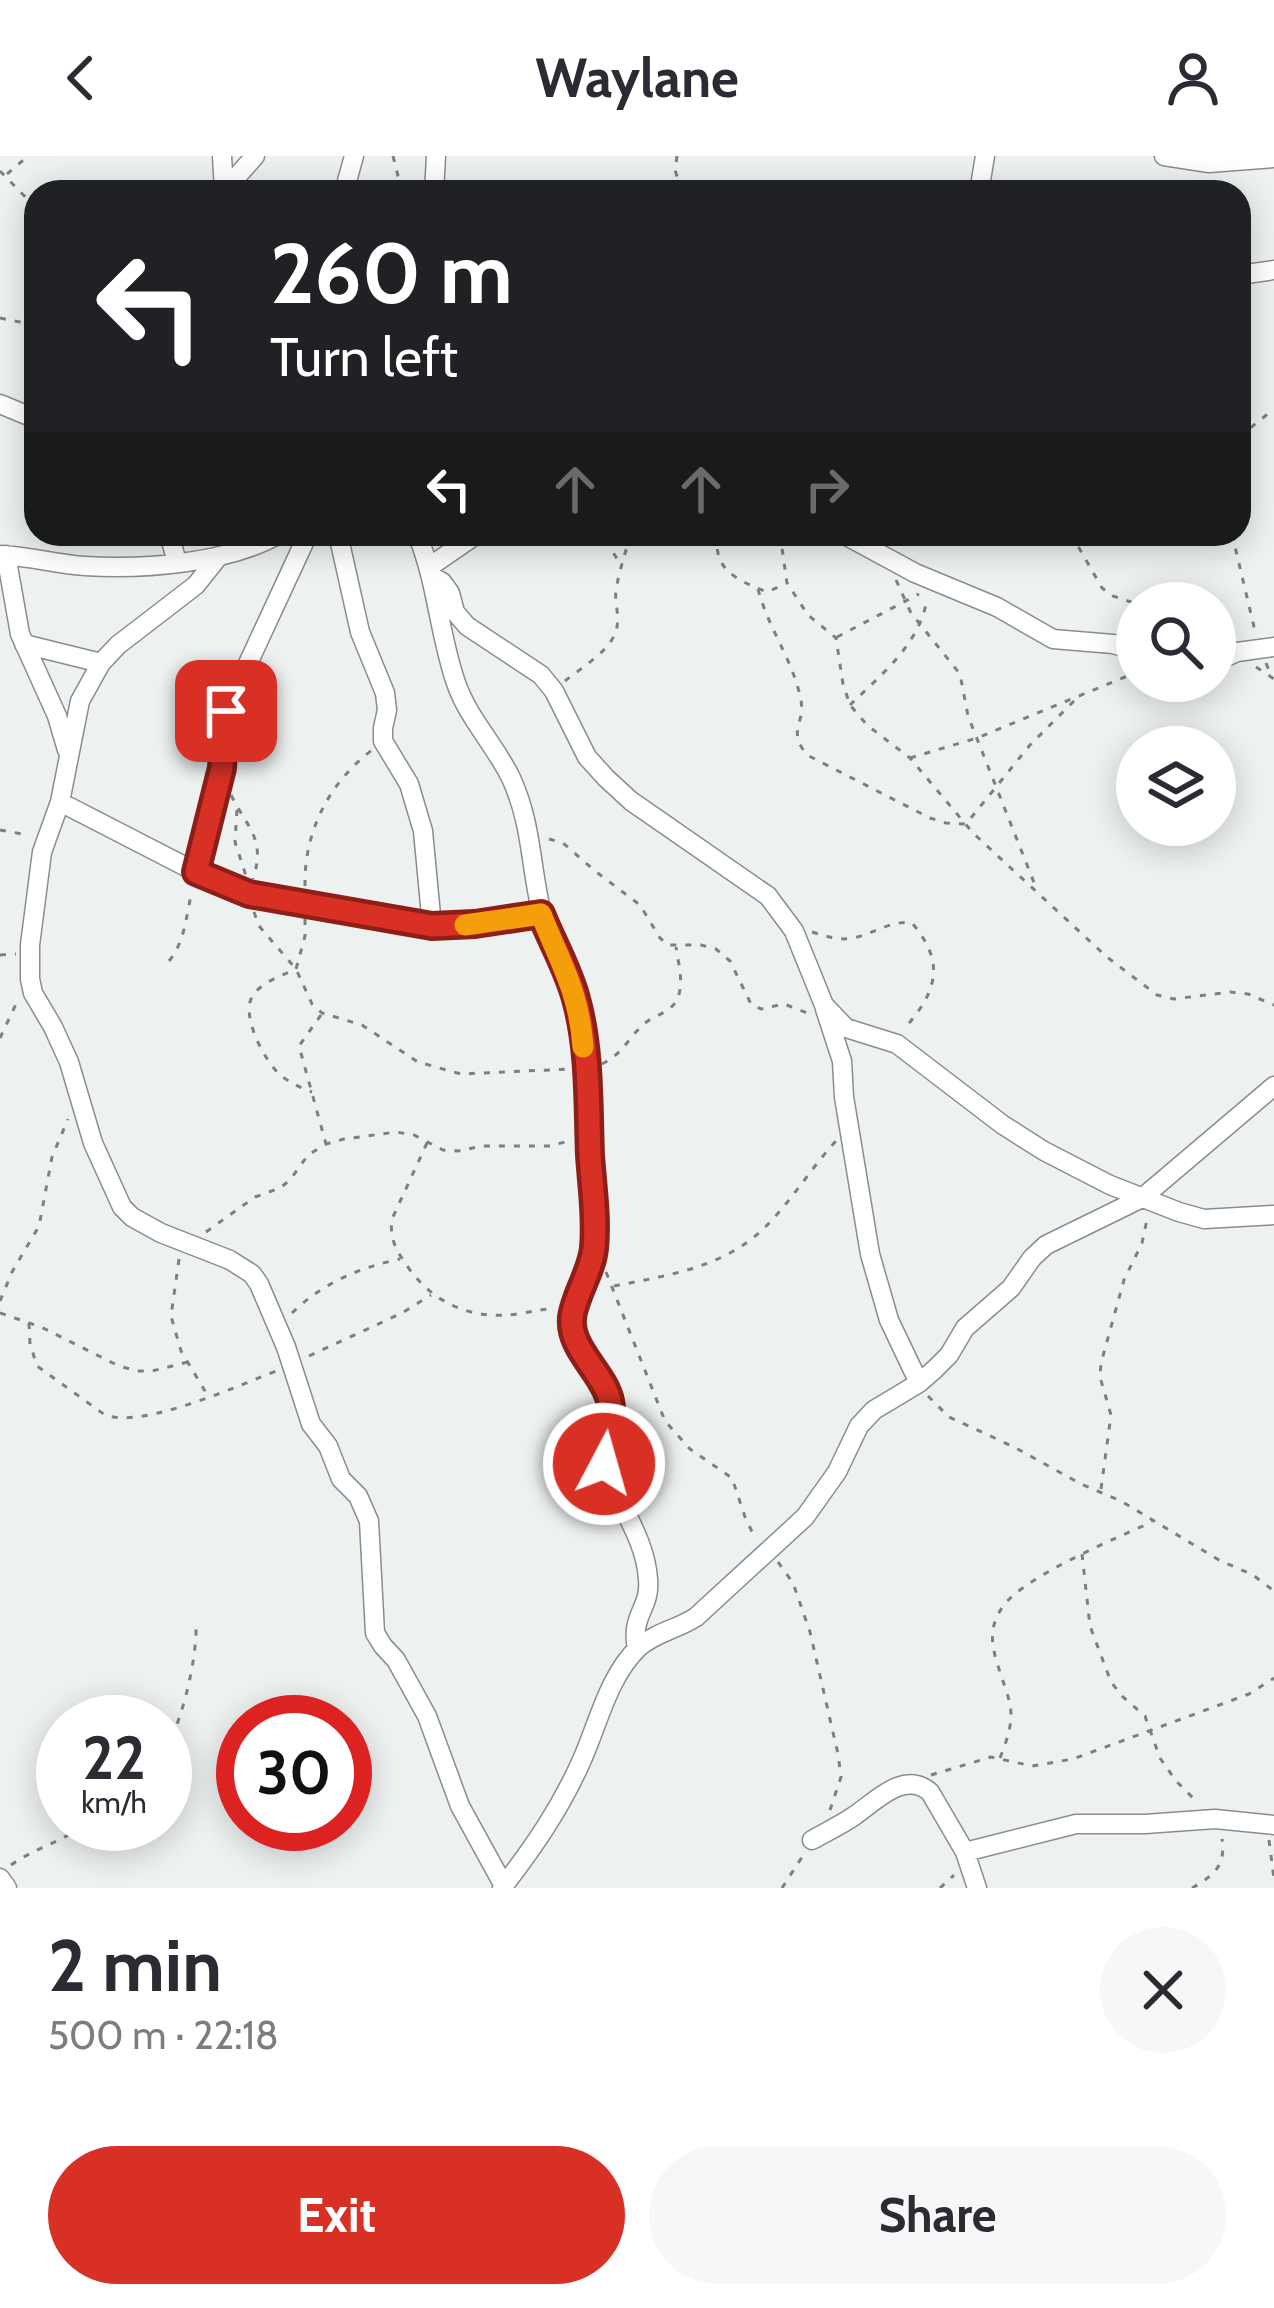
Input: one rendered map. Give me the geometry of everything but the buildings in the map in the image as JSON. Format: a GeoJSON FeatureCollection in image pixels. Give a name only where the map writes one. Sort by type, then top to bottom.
{"type":"FeatureCollection","features":[{"type":"Feature","properties":{"kind":"street"},"geometry":{"type":"LineString","coordinates":[[234,180],[255,156]]}},
{"type":"Feature","properties":{"kind":"street"},"geometry":{"type":"LineString","coordinates":[[1164,156],[1209,163],[1274,158]]}},
{"type":"Feature","properties":{"kind":"street"},"geometry":{"type":"LineString","coordinates":[[172,546],[177,562]]}},
{"type":"Feature","properties":{"kind":"street"},"geometry":{"type":"LineString","coordinates":[[69,759],[57,716],[24,644],[3,555],[84,566],[177,562],[219,556],[246,546]]}},
{"type":"Feature","properties":{"kind":"street"},"geometry":{"type":"LineString","coordinates":[[196,872],[222,768],[226,711],[302,546]]}},
{"type":"Feature","properties":{"kind":"street"},"geometry":{"type":"LineString","coordinates":[[341,546],[360,632],[386,693],[383,741],[417,806],[432,926]]}},
{"type":"Feature","properties":{"kind":"street"},"geometry":{"type":"LineString","coordinates":[[418,546],[431,572],[457,687],[511,779],[531,838],[541,914],[577,1002],[596,1215],[594,1253],[572,1318],[574,1333],[611,1402],[602,1449],[604,1464],[645,1560],[649,1582],[634,1630],[637,1649]]}},
{"type":"Feature","properties":{"kind":"street"},"geometry":{"type":"LineString","coordinates":[[431,572],[462,546]]}},
{"type":"Feature","properties":{"kind":"street"},"geometry":{"type":"LineString","coordinates":[[863,546],[997,607],[1053,639],[1116,645]]}},
{"type":"Feature","properties":{"kind":"street"},"geometry":{"type":"LineString","coordinates":[[219,556],[186,594],[118,645],[101,663],[80,701],[60,802],[37,882],[31,985],[69,1062],[93,1143],[122,1207],[141,1223],[230,1260],[260,1284],[311,1424],[369,1521],[375,1633],[427,1716],[460,1806],[503,1887],[540,1840],[581,1762],[623,1665],[637,1649],[696,1617],[805,1517],[824,1493],[859,1426],[949,1355],[976,1316],[1011,1288],[1046,1245],[1146,1200],[1274,1086]]}},
{"type":"Feature","properties":{"kind":"street"},"geometry":{"type":"LineString","coordinates":[[431,572],[450,592],[455,612],[467,626],[541,675],[587,757],[606,778],[631,801],[768,896],[794,931],[842,1060],[844,1097],[881,1294],[919,1383]]}},
{"type":"Feature","properties":{"kind":"street"},"geometry":{"type":"LineString","coordinates":[[24,644],[101,663]]}},
{"type":"Feature","properties":{"kind":"street"},"geometry":{"type":"LineString","coordinates":[[1236,652],[1267,647]]}},
{"type":"Feature","properties":{"kind":"street"},"geometry":{"type":"LineString","coordinates":[[60,802],[249,894],[432,926],[541,914]]}},
{"type":"Feature","properties":{"kind":"street"},"geometry":{"type":"LineString","coordinates":[[825,1010],[846,1028],[889,1040],[1044,1151],[1146,1200],[1204,1219],[1274,1215]]}},
{"type":"Feature","properties":{"kind":"street"},"geometry":{"type":"LineString","coordinates":[[812,1840],[892,1789],[909,1783],[922,1785],[965,1852],[977,1888]]}},
{"type":"Feature","properties":{"kind":"street"},"geometry":{"type":"LineString","coordinates":[[965,1852],[1076,1824],[1215,1819],[1272,1825]]}},
{"type":"Feature","properties":{"kind":"street"},"geometry":{"type":"LineString","coordinates":[[0,1875],[7,1888]]}},
{"type":"Feature","properties":{"kind":"path"},"geometry":{"type":"LineString","coordinates":[[24,196],[2,174],[28,156]]}},
{"type":"Feature","properties":{"kind":"path"},"geometry":{"type":"LineString","coordinates":[[609,546],[620,564]]}},
{"type":"Feature","properties":{"kind":"path"},"geometry":{"type":"LineString","coordinates":[[554,691],[614,637],[619,622],[615,597],[627,546]]}},
{"type":"Feature","properties":{"kind":"path"},"geometry":{"type":"LineString","coordinates":[[717,546],[724,569],[758,589],[767,592],[787,583]]}},
{"type":"Feature","properties":{"kind":"path"},"geometry":{"type":"LineString","coordinates":[[782,546],[787,583],[808,615],[836,638],[850,705],[867,725],[910,758],[966,824],[1038,894],[1157,995],[1174,999],[1230,992],[1274,1005]]}},
{"type":"Feature","properties":{"kind":"path"},"geometry":{"type":"LineString","coordinates":[[1078,546],[1102,588],[1116,597]]}},
{"type":"Feature","properties":{"kind":"path"},"geometry":{"type":"LineString","coordinates":[[1236,546],[1267,647]]}},
{"type":"Feature","properties":{"kind":"path"},"geometry":{"type":"LineString","coordinates":[[883,558],[904,600],[960,674],[968,716],[1038,894]]}},
{"type":"Feature","properties":{"kind":"path"},"geometry":{"type":"LineString","coordinates":[[758,589],[801,702],[795,731],[798,744],[807,755],[930,818],[966,824],[1030,745],[1079,696]]}},
{"type":"Feature","properties":{"kind":"path"},"geometry":{"type":"LineString","coordinates":[[850,705],[896,658],[921,624],[927,590]]}},
{"type":"Feature","properties":{"kind":"path"},"geometry":{"type":"LineString","coordinates":[[836,638],[904,600]]}},
{"type":"Feature","properties":{"kind":"path"},"geometry":{"type":"LineString","coordinates":[[910,758],[977,739],[1116,681]]}},
{"type":"Feature","properties":{"kind":"path"},"geometry":{"type":"LineString","coordinates":[[311,1092],[280,1075],[268,1060],[251,1024],[250,1002],[259,989],[296,969],[305,937],[307,856],[323,806],[345,772],[383,741]]}},
{"type":"Feature","properties":{"kind":"path"},"geometry":{"type":"LineString","coordinates":[[222,768],[237,808],[258,843],[259,860],[251,886],[235,842],[237,808]]}},
{"type":"Feature","properties":{"kind":"path"},"geometry":{"type":"LineString","coordinates":[[0,830],[47,839]]}},
{"type":"Feature","properties":{"kind":"path"},"geometry":{"type":"LineString","coordinates":[[531,838],[563,843],[640,905],[668,945],[716,949],[730,961],[752,1004],[760,1009],[784,1004],[804,1012],[825,1010]]}},
{"type":"Feature","properties":{"kind":"path"},"geometry":{"type":"LineString","coordinates":[[169,961],[182,940],[196,872]]}},
{"type":"Feature","properties":{"kind":"path"},"geometry":{"type":"LineString","coordinates":[[249,894],[260,926],[296,969],[312,1004],[322,1013],[362,1024],[418,1062],[461,1074],[585,1068],[621,1053],[641,1026],[677,1000],[681,987],[676,947]]}},
{"type":"Feature","properties":{"kind":"path"},"geometry":{"type":"LineString","coordinates":[[794,931],[850,939],[899,922],[912,923],[923,936],[936,971],[918,1013],[889,1040]]}},
{"type":"Feature","properties":{"kind":"path"},"geometry":{"type":"LineString","coordinates":[[0,1038],[31,985]]}},
{"type":"Feature","properties":{"kind":"path"},"geometry":{"type":"LineString","coordinates":[[0,1011],[13,1009]]}},
{"type":"Feature","properties":{"kind":"path"},"geometry":{"type":"LineString","coordinates":[[322,1013],[299,1046],[326,1144]]}},
{"type":"Feature","properties":{"kind":"path"},"geometry":{"type":"LineString","coordinates":[[0,1301],[39,1226],[52,1157],[80,1098]]}},
{"type":"Feature","properties":{"kind":"path"},"geometry":{"type":"LineString","coordinates":[[614,1286],[700,1268],[761,1232],[849,1126]]}},
{"type":"Feature","properties":{"kind":"path"},"geometry":{"type":"LineString","coordinates":[[209,1397],[181,1352],[171,1316],[184,1242],[255,1197],[280,1188],[308,1155],[326,1144],[396,1132],[458,1151],[509,1144],[550,1146],[589,1130]]}},
{"type":"Feature","properties":{"kind":"path"},"geometry":{"type":"LineString","coordinates":[[427,1143],[392,1220],[392,1243],[431,1295],[472,1314],[555,1310],[572,1318]]}},
{"type":"Feature","properties":{"kind":"path"},"geometry":{"type":"LineString","coordinates":[[1101,1492],[1111,1415],[1100,1377],[1101,1363],[1124,1280],[1148,1226],[1146,1200]]}},
{"type":"Feature","properties":{"kind":"path"},"geometry":{"type":"LineString","coordinates":[[594,1253],[614,1286],[665,1421],[690,1449],[732,1478],[750,1529],[793,1583],[810,1632],[842,1777],[830,1810]]}},
{"type":"Feature","properties":{"kind":"path"},"geometry":{"type":"LineString","coordinates":[[279,1329],[297,1308],[335,1281],[401,1258]]}},
{"type":"Feature","properties":{"kind":"path"},"geometry":{"type":"LineString","coordinates":[[28,1323],[37,1366],[106,1414],[133,1418],[209,1397],[292,1365],[431,1295]]}},
{"type":"Feature","properties":{"kind":"path"},"geometry":{"type":"LineString","coordinates":[[0,1313],[137,1371],[188,1362]]}},
{"type":"Feature","properties":{"kind":"path"},"geometry":{"type":"LineString","coordinates":[[919,1383],[949,1418],[1101,1492],[1219,1560],[1253,1574],[1274,1591]]}},
{"type":"Feature","properties":{"kind":"path"},"geometry":{"type":"LineString","coordinates":[[999,1758],[1013,1717],[991,1640],[994,1621],[1006,1602],[1082,1554],[1154,1521]]}},
{"type":"Feature","properties":{"kind":"path"},"geometry":{"type":"LineString","coordinates":[[1082,1554],[1090,1626],[1111,1682],[1144,1715],[1160,1758],[1215,1819],[1221,1834],[1221,1864],[1215,1874],[1192,1888]]}},
{"type":"Feature","properties":{"kind":"path"},"geometry":{"type":"LineString","coordinates":[[185,1695],[194,1663],[196,1626]]}},
{"type":"Feature","properties":{"kind":"path"},"geometry":{"type":"LineString","coordinates":[[909,1783],[978,1760],[1048,1765],[1103,1750],[1249,1694],[1274,1678]]}},
{"type":"Feature","properties":{"kind":"path"},"geometry":{"type":"LineString","coordinates":[[1272,1825],[1269,1853],[1274,1880]]}},
{"type":"Feature","properties":{"kind":"path"},"geometry":{"type":"LineString","coordinates":[[782,1888],[812,1840]]}},
{"type":"Feature","properties":{"kind":"path"},"geometry":{"type":"LineString","coordinates":[[0,1875],[37,1851]]}},
{"type":"Feature","properties":{"kind":"slow traffic"},"geometry":{"type":"LineString","coordinates":[[465,925],[541,914],[577,1002],[583,1047]]}},
{"type":"Feature","properties":{"kind":"route"},"geometry":{"type":"LineString","coordinates":[[226,711],[222,768],[196,872],[249,894],[432,926],[541,914],[566,969],[583,1037],[596,1215],[594,1253],[572,1318],[574,1333],[611,1402],[602,1449],[604,1464]]}}]}
